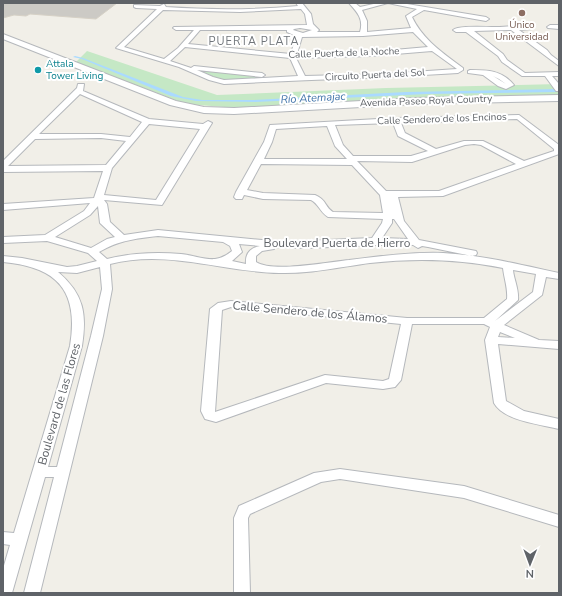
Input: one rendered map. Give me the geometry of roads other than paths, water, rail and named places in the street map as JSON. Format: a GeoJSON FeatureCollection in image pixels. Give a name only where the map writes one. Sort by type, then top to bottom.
{"type":"FeatureCollection","features":[{"type":"Feature","properties":{"kind":"street","name":"Circuito Puerta del Sol"},"geometry":{"type":"LineString","coordinates":[[167,3],[120,48],[181,66],[292,79]]}},
{"type":"Feature","properties":{"kind":"street"},"geometry":{"type":"LineString","coordinates":[[352,3],[359,9],[365,22],[363,34]]}},
{"type":"Feature","properties":{"kind":"street"},"geometry":{"type":"LineString","coordinates":[[359,9],[386,3]]}},
{"type":"Feature","properties":{"kind":"street"},"geometry":{"type":"LineString","coordinates":[[391,3],[486,19]]}},
{"type":"Feature","properties":{"kind":"street"},"geometry":{"type":"LineString","coordinates":[[136,6],[160,9],[269,12],[298,6]]}},
{"type":"Feature","properties":{"kind":"street"},"geometry":{"type":"LineString","coordinates":[[298,6],[300,20],[313,30],[333,34],[363,34],[415,30]]}},
{"type":"Feature","properties":{"kind":"street"},"geometry":{"type":"LineString","coordinates":[[298,6],[309,16],[310,25],[313,30]]}},
{"type":"Feature","properties":{"kind":"street"},"geometry":{"type":"LineString","coordinates":[[422,9],[409,16],[415,30],[433,49],[460,70]]}},
{"type":"Feature","properties":{"kind":"street"},"geometry":{"type":"LineString","coordinates":[[289,30],[300,20]]}},
{"type":"Feature","properties":{"kind":"street"},"geometry":{"type":"LineString","coordinates":[[550,27],[559,27]]}},
{"type":"Feature","properties":{"kind":"street"},"geometry":{"type":"LineString","coordinates":[[176,28],[289,30],[300,34],[313,30]]}},
{"type":"Feature","properties":{"kind":"street"},"geometry":{"type":"LineString","coordinates":[[512,28],[545,51],[548,56],[559,64]]}},
{"type":"Feature","properties":{"kind":"street"},"geometry":{"type":"LineString","coordinates":[[456,30],[530,28]]}},
{"type":"Feature","properties":{"kind":"street"},"geometry":{"type":"LineString","coordinates":[[166,62],[198,29]]}},
{"type":"Feature","properties":{"kind":"street"},"geometry":{"type":"LineString","coordinates":[[467,29],[524,75],[547,74],[559,86]]}},
{"type":"Feature","properties":{"kind":"street","name":"Avenida Paseo Royal Country"},"geometry":{"type":"LineString","coordinates":[[4,32],[20,43],[173,103],[204,110],[234,111],[513,97],[559,98]]}},
{"type":"Feature","properties":{"kind":"street","name":"Avenida Paseo Royal Country"},"geometry":{"type":"LineString","coordinates":[[4,32],[62,54],[62,59]]}},
{"type":"Feature","properties":{"kind":"street"},"geometry":{"type":"LineString","coordinates":[[300,34],[298,45],[293,56],[302,78]]}},
{"type":"Feature","properties":{"kind":"street"},"geometry":{"type":"LineString","coordinates":[[20,43],[38,47],[43,46]]}},
{"type":"Feature","properties":{"kind":"street","name":"Calle Puerta de la Noche"},"geometry":{"type":"LineString","coordinates":[[184,45],[293,56],[371,54],[433,49]]}},
{"type":"Feature","properties":{"kind":"street","name":"Circuito Puerta del Sol"},"geometry":{"type":"LineString","coordinates":[[181,66],[211,79],[224,82],[383,76],[460,70],[466,73],[485,73],[492,76],[506,87],[513,97]]}},
{"type":"Feature","properties":{"kind":"street"},"geometry":{"type":"LineString","coordinates":[[559,74],[553,74],[559,86]]}},
{"type":"Feature","properties":{"kind":"street"},"geometry":{"type":"LineString","coordinates":[[3,168],[80,89],[147,121],[206,125],[159,203],[120,199],[3,207]]}},
{"type":"Feature","properties":{"kind":"street","name":"Calle Sendero de los Encinos"},"geometry":{"type":"LineString","coordinates":[[389,194],[440,194],[558,152],[558,148],[519,117],[396,120],[273,127],[268,142],[240,195],[312,197],[319,200],[325,211],[331,215],[392,216]]}},
{"type":"Feature","properties":{"kind":"street"},"geometry":{"type":"LineString","coordinates":[[396,120],[401,134],[435,152]]}},
{"type":"Feature","properties":{"kind":"street"},"geometry":{"type":"LineString","coordinates":[[47,238],[87,213],[99,200],[108,168],[130,139],[147,121]]}},
{"type":"Feature","properties":{"kind":"street"},"geometry":{"type":"LineString","coordinates":[[330,123],[336,141],[354,162],[389,194],[392,216],[374,241]]}},
{"type":"Feature","properties":{"kind":"street"},"geometry":{"type":"LineString","coordinates":[[33,137],[101,136],[130,139]]}},
{"type":"Feature","properties":{"kind":"street"},"geometry":{"type":"LineString","coordinates":[[354,162],[379,159],[412,159],[464,142],[474,142],[483,143],[524,165]]}},
{"type":"Feature","properties":{"kind":"street"},"geometry":{"type":"LineString","coordinates":[[258,161],[368,162],[379,159]]}},
{"type":"Feature","properties":{"kind":"street"},"geometry":{"type":"LineString","coordinates":[[3,168],[108,168]]}},
{"type":"Feature","properties":{"kind":"street"},"geometry":{"type":"LineString","coordinates":[[99,200],[105,223],[122,238]]}},
{"type":"Feature","properties":{"kind":"street"},"geometry":{"type":"LineString","coordinates":[[392,216],[399,221],[417,243],[419,248],[410,257]]}},
{"type":"Feature","properties":{"kind":"street","name":"Boulevard Puerta de Hierro"},"geometry":{"type":"LineString","coordinates":[[92,251],[122,238],[158,233],[224,240],[300,245],[374,241],[417,243],[559,270]]}},
{"type":"Feature","properties":{"kind":"street"},"geometry":{"type":"LineString","coordinates":[[3,240],[47,238],[92,251],[105,263]]}},
{"type":"Feature","properties":{"kind":"street"},"geometry":{"type":"LineString","coordinates":[[208,261],[223,261],[234,256],[237,248],[230,242],[224,240]]}},
{"type":"Feature","properties":{"kind":"street"},"geometry":{"type":"LineString","coordinates":[[260,269],[251,263],[251,255],[254,252],[266,247],[287,248],[300,245]]}},
{"type":"Feature","properties":{"kind":"street","name":"Boulevard Puerta de Hierro"},"geometry":{"type":"LineString","coordinates":[[41,266],[71,270],[119,259],[150,256],[182,257],[260,269],[299,269],[410,257],[449,257],[559,276]]}},
{"type":"Feature","properties":{"kind":"street","name":"Boulevard de las Flores"},"geometry":{"type":"LineString","coordinates":[[3,259],[20,260],[51,270],[64,281],[76,303],[79,323],[76,346],[19,540],[8,559],[4,593]]}},
{"type":"Feature","properties":{"kind":"street","name":"Boulevard de las Flores"},"geometry":{"type":"LineString","coordinates":[[32,593],[97,336],[107,289],[105,263]]}},
{"type":"Feature","properties":{"kind":"street"},"geometry":{"type":"LineString","coordinates":[[508,266],[512,300],[495,315],[491,323],[491,340],[500,402],[506,409],[559,424]]}},
{"type":"Feature","properties":{"kind":"street"},"geometry":{"type":"LineString","coordinates":[[491,323],[524,305],[538,293],[542,272]]}},
{"type":"Feature","properties":{"kind":"street"},"geometry":{"type":"LineString","coordinates":[[512,300],[524,305]]}},
{"type":"Feature","properties":{"kind":"street","name":"Calle Sendero de los Álamos"},"geometry":{"type":"LineString","coordinates":[[407,321],[395,380],[391,384],[383,385],[325,379],[216,417],[210,416],[208,411],[216,309],[222,304],[407,321],[491,323]]}},
{"type":"Feature","properties":{"kind":"street"},"geometry":{"type":"LineString","coordinates":[[491,323],[536,343]]}},
{"type":"Feature","properties":{"kind":"street"},"geometry":{"type":"LineString","coordinates":[[491,340],[559,346]]}},
{"type":"Feature","properties":{"kind":"street"},"geometry":{"type":"LineString","coordinates":[[39,472],[63,472]]}},
{"type":"Feature","properties":{"kind":"street"},"geometry":{"type":"LineString","coordinates":[[242,593],[241,518],[244,510],[319,477],[340,474],[464,492],[559,521]]}},
{"type":"Feature","properties":{"kind":"street"},"geometry":{"type":"LineString","coordinates":[[3,538],[19,540]]}},
{"type":"Feature","properties":{"kind":"water","name":"Río Atemajac"},"geometry":{"type":"Polygon","coordinates":[[[75,56],[183,97],[202,100],[253,100],[406,92],[559,89],[559,92],[427,94],[255,102],[196,101],[171,96],[82,59],[73,57],[75,56]]]}},
{"type":"Feature","properties":{"kind":"place","name":"Único Universidad"},"geometry":{"type":"Point","coordinates":[522,13]}},
{"type":"Feature","properties":{"kind":"place","name":"Attala Tower Living"},"geometry":{"type":"Point","coordinates":[38,70]}},
{"type":"Feature","properties":{"kind":"district","name":"PUERTA PLATA"},"geometry":{"type":"Point","coordinates":[254,41]}}]}
